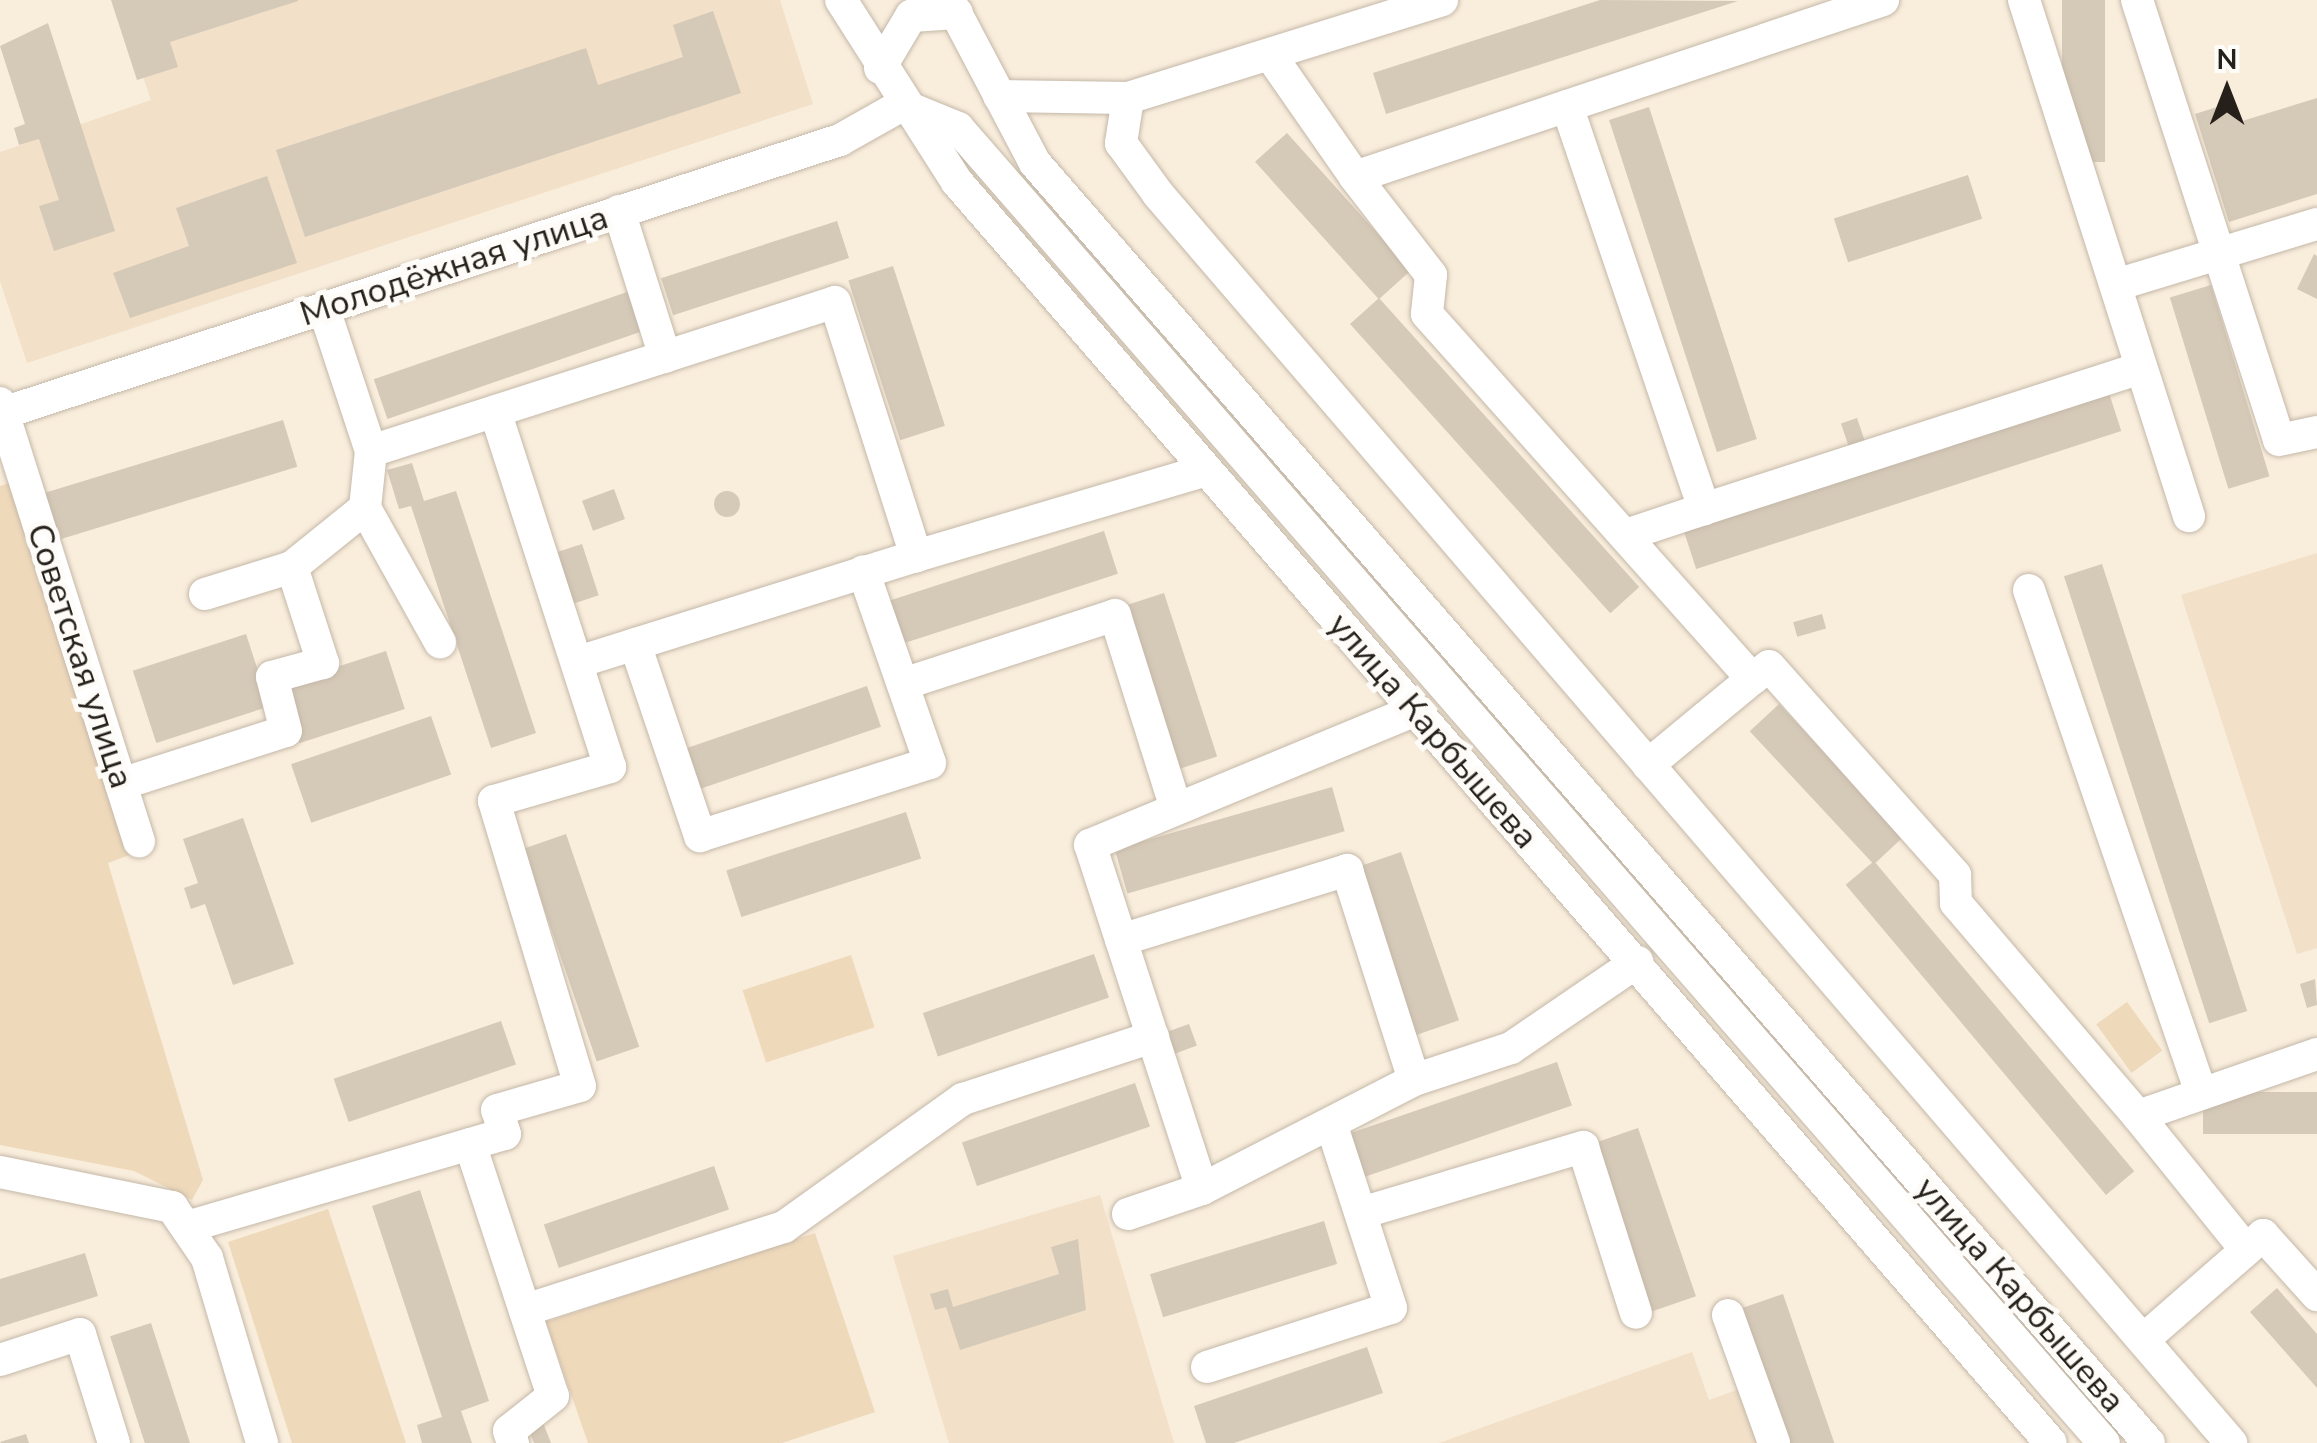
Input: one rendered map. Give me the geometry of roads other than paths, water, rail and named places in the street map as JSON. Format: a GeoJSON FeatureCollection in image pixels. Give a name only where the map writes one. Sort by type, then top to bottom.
{"type":"FeatureCollection","features":[{"type":"Feature","properties":{"kind":"street","name":"улица Карбышева"},"geometry":{"type":"LineString","coordinates":[[841,0],[902,105],[1203,472],[1637,962],[2050,1443]]}},
{"type":"Feature","properties":{"kind":"street"},"geometry":{"type":"LineString","coordinates":[[902,105],[958,128],[999,96],[1128,98],[1442,0]]}},
{"type":"Feature","properties":{"kind":"street"},"geometry":{"type":"LineString","coordinates":[[1355,177],[1883,0]]}},
{"type":"Feature","properties":{"kind":"street"},"geometry":{"type":"LineString","coordinates":[[2024,0],[2188,516]]}},
{"type":"Feature","properties":{"kind":"street"},"geometry":{"type":"LineString","coordinates":[[2138,0],[2280,440],[2317,432]]}},
{"type":"Feature","properties":{"kind":"street"},"geometry":{"type":"LineString","coordinates":[[880,68],[911,16],[954,4],[999,96]]}},
{"type":"Feature","properties":{"kind":"street"},"geometry":{"type":"LineString","coordinates":[[1271,56],[1355,177],[1431,275],[1427,314],[1752,679]]}},
{"type":"Feature","properties":{"kind":"street","name":"улица Карбышева"},"geometry":{"type":"LineString","coordinates":[[999,96],[1035,163],[2150,1443]]}},
{"type":"Feature","properties":{"kind":"street","name":"улица Карбышева"},"geometry":{"type":"LineString","coordinates":[[1128,98],[1121,142],[1158,194],[2230,1443]]}},
{"type":"Feature","properties":{"kind":"street","name":"Молодёжная улица"},"geometry":{"type":"LineString","coordinates":[[1,410],[840,140],[902,105]]}},
{"type":"Feature","properties":{"kind":"street"},"geometry":{"type":"LineString","coordinates":[[1567,106],[1704,509]]}},
{"type":"Feature","properties":{"kind":"street","name":"улица Карбышева"},"geometry":{"type":"LineString","coordinates":[[958,128],[2104,1443]]}},
{"type":"Feature","properties":{"kind":"street"},"geometry":{"type":"LineString","coordinates":[[620,211],[665,357]]}},
{"type":"Feature","properties":{"kind":"street"},"geometry":{"type":"LineString","coordinates":[[2116,284],[2317,224]]}},
{"type":"Feature","properties":{"kind":"street"},"geometry":{"type":"LineString","coordinates":[[370,451],[835,302],[916,556]]}},
{"type":"Feature","properties":{"kind":"street"},"geometry":{"type":"LineString","coordinates":[[324,308],[370,451],[366,508],[440,642]]}},
{"type":"Feature","properties":{"kind":"street"},"geometry":{"type":"LineString","coordinates":[[1626,534],[2141,368]]}},
{"type":"Feature","properties":{"kind":"street","name":"Советская улица"},"geometry":{"type":"LineString","coordinates":[[1,410],[139,841]]}},
{"type":"Feature","properties":{"kind":"street"},"geometry":{"type":"LineString","coordinates":[[190,1226],[504,1134],[497,1110],[580,1086],[494,801],[610,767],[495,411]]}},
{"type":"Feature","properties":{"kind":"street"},"geometry":{"type":"LineString","coordinates":[[578,662],[863,571],[1203,472]]}},
{"type":"Feature","properties":{"kind":"street"},"geometry":{"type":"LineString","coordinates":[[205,594],[292,567],[366,508]]}},
{"type":"Feature","properties":{"kind":"street"},"geometry":{"type":"LineString","coordinates":[[121,784],[286,731],[272,677],[324,663],[292,567]]}},
{"type":"Feature","properties":{"kind":"street"},"geometry":{"type":"LineString","coordinates":[[635,644],[700,836],[930,764],[863,571]]}},
{"type":"Feature","properties":{"kind":"street"},"geometry":{"type":"LineString","coordinates":[[2030,590],[2200,1093]]}},
{"type":"Feature","properties":{"kind":"street"},"geometry":{"type":"LineString","coordinates":[[903,684],[1115,615],[1176,808]]}},
{"type":"Feature","properties":{"kind":"street"},"geometry":{"type":"LineString","coordinates":[[1648,765],[1769,666],[1955,875],[1956,903],[2138,1116],[2246,1250]]}},
{"type":"Feature","properties":{"kind":"street"},"geometry":{"type":"LineString","coordinates":[[1202,1189],[1090,845],[1416,710]]}},
{"type":"Feature","properties":{"kind":"street"},"geometry":{"type":"LineString","coordinates":[[1121,940],[1347,870],[1414,1080]]}},
{"type":"Feature","properties":{"kind":"street"},"geometry":{"type":"LineString","coordinates":[[1128,1214],[1202,1189],[1414,1080],[1512,1048],[1637,962]]}},
{"type":"Feature","properties":{"kind":"street"},"geometry":{"type":"LineString","coordinates":[[524,1310],[784,1227],[963,1099],[1152,1038]]}},
{"type":"Feature","properties":{"kind":"street"},"geometry":{"type":"LineString","coordinates":[[2138,1116],[2317,1054]]}},
{"type":"Feature","properties":{"kind":"street"},"geometry":{"type":"LineString","coordinates":[[1207,1368],[1391,1308],[1331,1122]]}},
{"type":"Feature","properties":{"kind":"street"},"geometry":{"type":"LineString","coordinates":[[470,1144],[552,1396],[510,1431],[513,1443]]}},
{"type":"Feature","properties":{"kind":"street"},"geometry":{"type":"LineString","coordinates":[[1361,1214],[1582,1147],[1636,1314]]}},
{"type":"Feature","properties":{"kind":"street"},"geometry":{"type":"LineString","coordinates":[[0,1172],[155,1200],[190,1226],[206,1258],[262,1443]]}},
{"type":"Feature","properties":{"kind":"street"},"geometry":{"type":"LineString","coordinates":[[2144,1340],[2263,1235],[2317,1296]]}},
{"type":"Feature","properties":{"kind":"street"},"geometry":{"type":"LineString","coordinates":[[1728,1315],[1774,1443]]}},
{"type":"Feature","properties":{"kind":"street"},"geometry":{"type":"LineString","coordinates":[[0,1360],[80,1334],[114,1443]]}}]}
